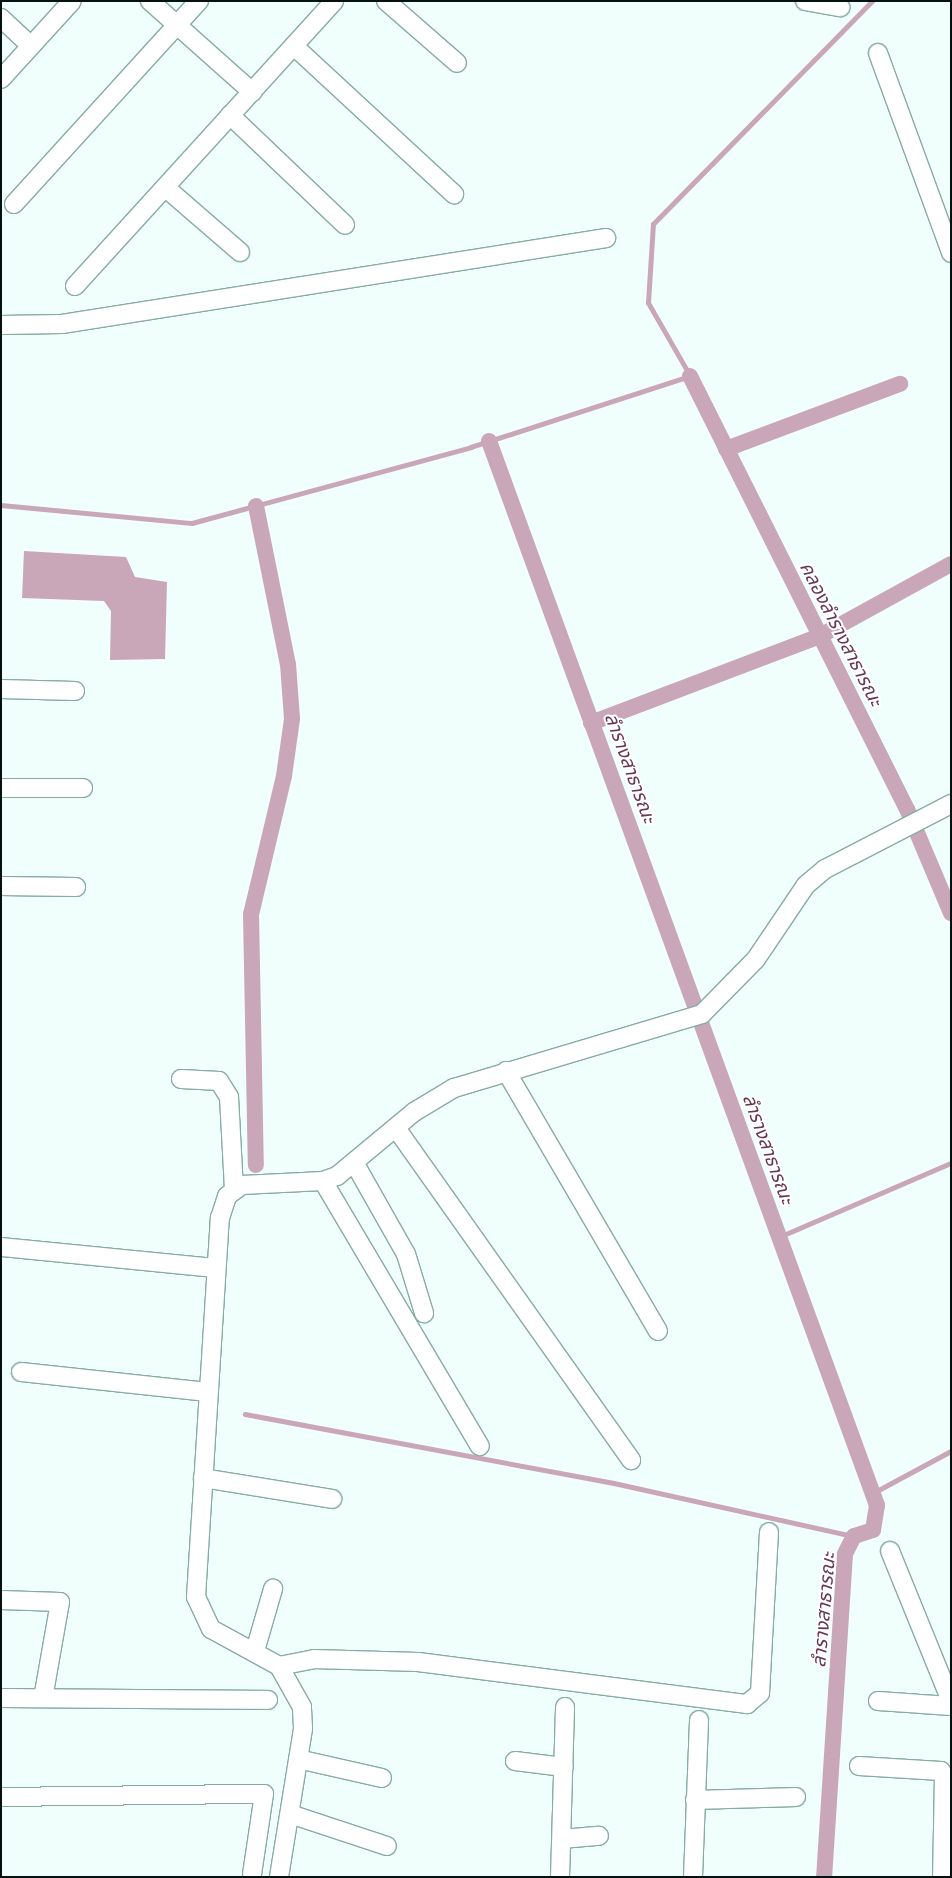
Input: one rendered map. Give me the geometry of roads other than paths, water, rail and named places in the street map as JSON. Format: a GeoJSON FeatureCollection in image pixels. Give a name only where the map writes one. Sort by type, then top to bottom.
{"type":"FeatureCollection","features":[{"type":"Feature","properties":{"kind":"street"},"geometry":{"type":"LineString","coordinates":[[1,78],[72,1]]}},
{"type":"Feature","properties":{"kind":"street"},"geometry":{"type":"LineString","coordinates":[[150,1],[252,92]]}},
{"type":"Feature","properties":{"kind":"street"},"geometry":{"type":"LineString","coordinates":[[14,204],[200,1]]}},
{"type":"Feature","properties":{"kind":"street"},"geometry":{"type":"LineString","coordinates":[[75,286],[166,188],[230,115],[295,47],[334,1]]}},
{"type":"Feature","properties":{"kind":"street"},"geometry":{"type":"LineString","coordinates":[[386,1],[457,63]]}},
{"type":"Feature","properties":{"kind":"street"},"geometry":{"type":"LineString","coordinates":[[805,1],[840,7]]}},
{"type":"Feature","properties":{"kind":"street"},"geometry":{"type":"LineString","coordinates":[[1,18],[31,46]]}},
{"type":"Feature","properties":{"kind":"street"},"geometry":{"type":"LineString","coordinates":[[295,47],[454,194]]}},
{"type":"Feature","properties":{"kind":"street"},"geometry":{"type":"LineString","coordinates":[[878,53],[951,253]]}},
{"type":"Feature","properties":{"kind":"street"},"geometry":{"type":"LineString","coordinates":[[230,115],[346,226]]}},
{"type":"Feature","properties":{"kind":"street"},"geometry":{"type":"LineString","coordinates":[[166,188],[240,252]]}},
{"type":"Feature","properties":{"kind":"street"},"geometry":{"type":"LineString","coordinates":[[1,325],[62,324],[606,238]]}},
{"type":"Feature","properties":{"kind":"street"},"geometry":{"type":"LineString","coordinates":[[1,689],[75,690]]}},
{"type":"Feature","properties":{"kind":"street"},"geometry":{"type":"LineString","coordinates":[[1,788],[83,788]]}},
{"type":"Feature","properties":{"kind":"street"},"geometry":{"type":"LineString","coordinates":[[279,1877],[298,1759],[302,1707],[279,1666],[211,1628],[198,1608],[208,1392],[222,1205],[234,1190],[255,1183],[323,1181],[355,1164],[396,1128],[454,1088],[506,1071],[694,1018],[756,959],[806,885],[824,869],[896,833],[925,821],[951,804]]}},
{"type":"Feature","properties":{"kind":"street"},"geometry":{"type":"LineString","coordinates":[[1,886],[76,887]]}},
{"type":"Feature","properties":{"kind":"street"},"geometry":{"type":"LineString","coordinates":[[506,1071],[658,1331]]}},
{"type":"Feature","properties":{"kind":"street"},"geometry":{"type":"LineString","coordinates":[[181,1079],[219,1082],[230,1097],[234,1190]]}},
{"type":"Feature","properties":{"kind":"street"},"geometry":{"type":"LineString","coordinates":[[396,1128],[631,1460]]}},
{"type":"Feature","properties":{"kind":"street"},"geometry":{"type":"LineString","coordinates":[[355,1164],[406,1254],[424,1313]]}},
{"type":"Feature","properties":{"kind":"street"},"geometry":{"type":"LineString","coordinates":[[323,1181],[480,1446]]}},
{"type":"Feature","properties":{"kind":"street"},"geometry":{"type":"LineString","coordinates":[[1,1247],[216,1268]]}},
{"type":"Feature","properties":{"kind":"street"},"geometry":{"type":"LineString","coordinates":[[21,1372],[208,1392]]}},
{"type":"Feature","properties":{"kind":"street"},"geometry":{"type":"LineString","coordinates":[[203,1478],[332,1499]]}},
{"type":"Feature","properties":{"kind":"street"},"geometry":{"type":"LineString","coordinates":[[279,1666],[314,1659],[418,1662],[747,1704],[760,1693],[769,1532]]}},
{"type":"Feature","properties":{"kind":"street"},"geometry":{"type":"LineString","coordinates":[[890,1551],[951,1700]]}},
{"type":"Feature","properties":{"kind":"street"},"geometry":{"type":"LineString","coordinates":[[248,1648],[273,1589]]}},
{"type":"Feature","properties":{"kind":"street"},"geometry":{"type":"LineString","coordinates":[[1,1600],[60,1602],[43,1698]]}},
{"type":"Feature","properties":{"kind":"street"},"geometry":{"type":"LineString","coordinates":[[1,1698],[268,1700]]}},
{"type":"Feature","properties":{"kind":"street"},"geometry":{"type":"LineString","coordinates":[[878,1701],[951,1706]]}},
{"type":"Feature","properties":{"kind":"street"},"geometry":{"type":"LineString","coordinates":[[560,1877],[565,1707]]}},
{"type":"Feature","properties":{"kind":"street"},"geometry":{"type":"LineString","coordinates":[[693,1877],[699,1720]]}},
{"type":"Feature","properties":{"kind":"street"},"geometry":{"type":"LineString","coordinates":[[298,1759],[382,1778]]}},
{"type":"Feature","properties":{"kind":"street"},"geometry":{"type":"LineString","coordinates":[[515,1760],[564,1767]]}},
{"type":"Feature","properties":{"kind":"street"},"geometry":{"type":"LineString","coordinates":[[859,1766],[941,1771],[944,1776],[942,1877]]}},
{"type":"Feature","properties":{"kind":"street"},"geometry":{"type":"LineString","coordinates":[[1,1797],[264,1794],[252,1874]]}},
{"type":"Feature","properties":{"kind":"street"},"geometry":{"type":"LineString","coordinates":[[696,1800],[796,1796]]}},
{"type":"Feature","properties":{"kind":"street"},"geometry":{"type":"LineString","coordinates":[[290,1814],[387,1846]]}},
{"type":"Feature","properties":{"kind":"street"},"geometry":{"type":"LineString","coordinates":[[562,1839],[599,1836]]}},
{"type":"Feature","properties":{"kind":"waterway"},"geometry":{"type":"LineString","coordinates":[[1,505],[192,523],[471,447],[690,376],[648,303],[653,224],[872,1]]}},
{"type":"Feature","properties":{"kind":"waterway","name":"คลองลำรางสาธารณะ"},"geometry":{"type":"LineString","coordinates":[[690,376],[907,809],[951,913]]}},
{"type":"Feature","properties":{"kind":"waterway"},"geometry":{"type":"LineString","coordinates":[[726,449],[900,384]]}},
{"type":"Feature","properties":{"kind":"waterway","name":"ลำรางสาธารณะ"},"geometry":{"type":"LineString","coordinates":[[489,441],[877,1505],[873,1530],[854,1536],[845,1554],[824,1877]]}},
{"type":"Feature","properties":{"kind":"waterway"},"geometry":{"type":"LineString","coordinates":[[256,506],[288,664],[292,719],[284,776],[251,914],[256,1165]]}},
{"type":"Feature","properties":{"kind":"waterway"},"geometry":{"type":"LineString","coordinates":[[591,723],[820,636],[951,564]]}},
{"type":"Feature","properties":{"kind":"waterway"},"geometry":{"type":"LineString","coordinates":[[779,1237],[951,1163]]}},
{"type":"Feature","properties":{"kind":"waterway"},"geometry":{"type":"LineString","coordinates":[[245,1414],[614,1483],[854,1536]]}},
{"type":"Feature","properties":{"kind":"waterway"},"geometry":{"type":"LineString","coordinates":[[873,1493],[951,1451]]}}]}
